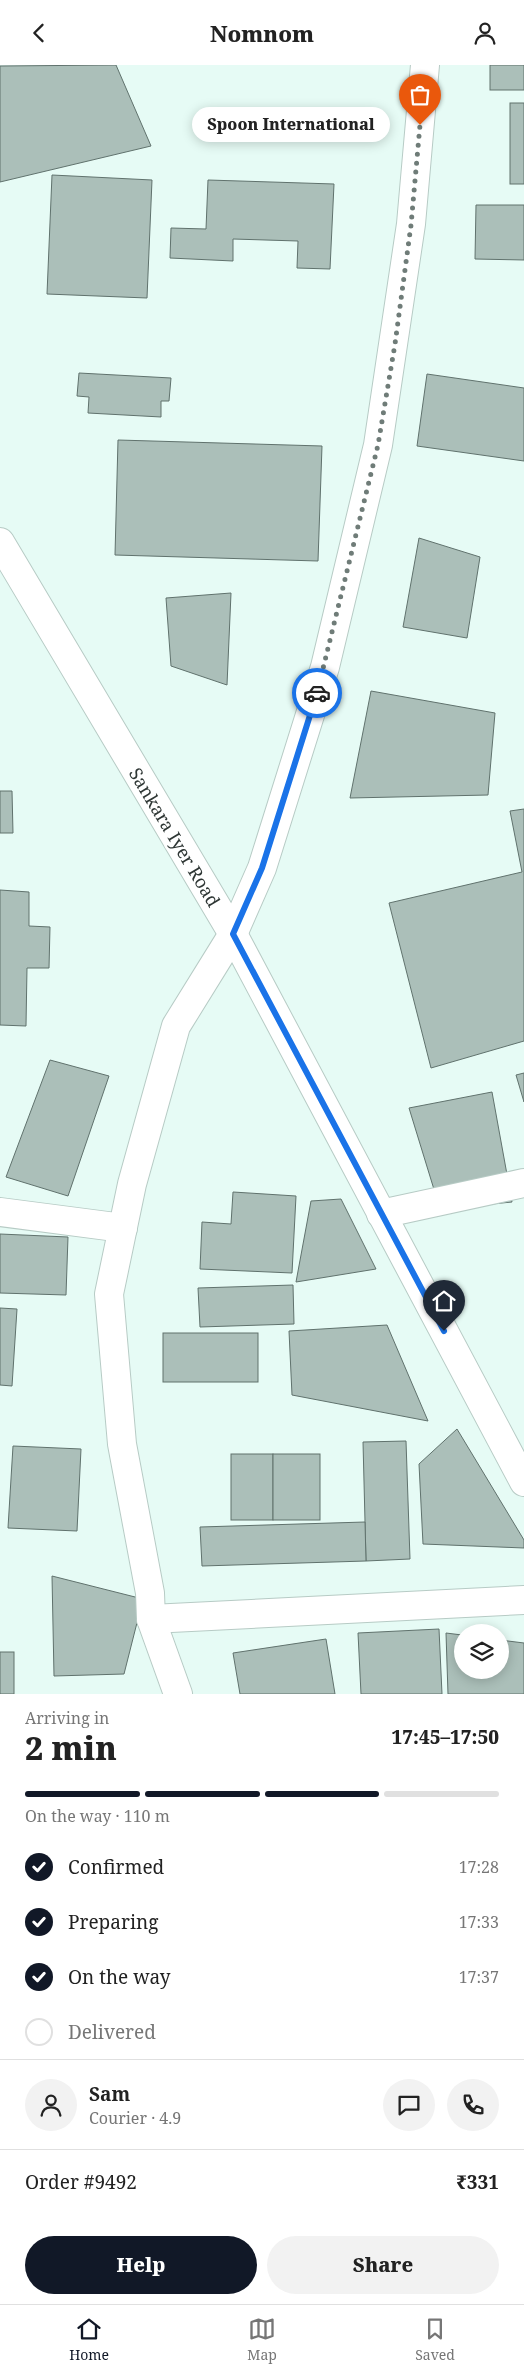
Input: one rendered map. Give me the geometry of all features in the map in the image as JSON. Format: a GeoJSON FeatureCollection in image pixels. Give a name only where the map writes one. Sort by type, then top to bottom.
{"type":"FeatureCollection","features":[{"type":"Feature","properties":{"kind":"main road"},"geometry":{"type":"LineString","coordinates":[[178,1694],[151,1619],[150,1593],[122,1443],[109,1294],[132,1184],[176,1026],[233,934],[262,868],[325,667],[378,445],[395,344],[411,225],[425,65]]}},
{"type":"Feature","properties":{"kind":"main road","name":"Sankara Iyer Road"},"geometry":{"type":"LineString","coordinates":[[0,542],[233,934],[524,1482]]}},
{"type":"Feature","properties":{"kind":"main road"},"geometry":{"type":"LineString","coordinates":[[381,1214],[524,1183]]}},
{"type":"Feature","properties":{"kind":"main road"},"geometry":{"type":"LineString","coordinates":[[0,1212],[123,1228]]}},
{"type":"Feature","properties":{"kind":"main road"},"geometry":{"type":"LineString","coordinates":[[151,1619],[524,1600]]}},
{"type":"Feature","properties":{"kind":"building"},"geometry":{"type":"Polygon","coordinates":[[[116,65],[151,146],[0,182],[0,66],[116,65]]]}},
{"type":"Feature","properties":{"kind":"building"},"geometry":{"type":"Polygon","coordinates":[[[490,65],[524,65],[524,90],[490,90],[490,65]]]}},
{"type":"Feature","properties":{"kind":"building"},"geometry":{"type":"Polygon","coordinates":[[[510,103],[524,103],[524,184],[510,184],[510,103]]]}},
{"type":"Feature","properties":{"kind":"building"},"geometry":{"type":"Polygon","coordinates":[[[52,175],[152,180],[147,298],[47,294],[52,175]]]}},
{"type":"Feature","properties":{"kind":"building"},"geometry":{"type":"Polygon","coordinates":[[[208,180],[334,184],[330,269],[297,268],[298,241],[233,239],[233,261],[170,258],[171,228],[206,229],[208,180]]]}},
{"type":"Feature","properties":{"kind":"building"},"geometry":{"type":"Polygon","coordinates":[[[476,205],[524,205],[524,260],[475,259],[476,205]]]}},
{"type":"Feature","properties":{"kind":"building"},"geometry":{"type":"Polygon","coordinates":[[[79,373],[171,378],[169,401],[161,401],[161,417],[88,413],[89,397],[77,396],[79,373]]]}},
{"type":"Feature","properties":{"kind":"building"},"geometry":{"type":"Polygon","coordinates":[[[427,374],[524,388],[524,461],[417,446],[427,374]]]}},
{"type":"Feature","properties":{"kind":"building"},"geometry":{"type":"Polygon","coordinates":[[[118,440],[322,446],[318,561],[115,555],[118,440]]]}},
{"type":"Feature","properties":{"kind":"building"},"geometry":{"type":"Polygon","coordinates":[[[419,538],[480,557],[467,638],[403,627],[419,538]]]}},
{"type":"Feature","properties":{"kind":"building"},"geometry":{"type":"Polygon","coordinates":[[[231,593],[227,685],[171,666],[166,598],[231,593]]]}},
{"type":"Feature","properties":{"kind":"building"},"geometry":{"type":"Polygon","coordinates":[[[371,691],[495,713],[488,795],[350,798],[371,691]]]}},
{"type":"Feature","properties":{"kind":"building"},"geometry":{"type":"Polygon","coordinates":[[[0,791],[12,791],[13,833],[0,833],[0,791]]]}},
{"type":"Feature","properties":{"kind":"building"},"geometry":{"type":"Polygon","coordinates":[[[524,809],[524,1041],[431,1068],[389,903],[522,872],[510,811],[524,809]]]}},
{"type":"Feature","properties":{"kind":"building"},"geometry":{"type":"Polygon","coordinates":[[[0,890],[29,892],[29,926],[50,927],[49,968],[27,968],[26,1026],[0,1025],[0,890]]]}},
{"type":"Feature","properties":{"kind":"building"},"geometry":{"type":"Polygon","coordinates":[[[50,1060],[109,1076],[68,1196],[6,1177],[50,1060]]]}},
{"type":"Feature","properties":{"kind":"building"},"geometry":{"type":"Polygon","coordinates":[[[524,1073],[524,1102],[516,1075],[524,1073]]]}},
{"type":"Feature","properties":{"kind":"building"},"geometry":{"type":"Polygon","coordinates":[[[492,1092],[512,1202],[440,1209],[409,1108],[492,1092]]]}},
{"type":"Feature","properties":{"kind":"building"},"geometry":{"type":"Polygon","coordinates":[[[233,1192],[296,1196],[292,1273],[200,1269],[202,1222],[231,1224],[233,1192]]]}},
{"type":"Feature","properties":{"kind":"building"},"geometry":{"type":"Polygon","coordinates":[[[341,1199],[376,1269],[296,1282],[311,1201],[341,1199]]]}},
{"type":"Feature","properties":{"kind":"building"},"geometry":{"type":"Polygon","coordinates":[[[0,1234],[68,1237],[66,1295],[0,1293],[0,1234]]]}},
{"type":"Feature","properties":{"kind":"building"},"geometry":{"type":"Polygon","coordinates":[[[293,1285],[294,1324],[200,1327],[198,1288],[293,1285]]]}},
{"type":"Feature","properties":{"kind":"building"},"geometry":{"type":"Polygon","coordinates":[[[0,1308],[17,1309],[12,1386],[0,1385],[0,1308]]]}},
{"type":"Feature","properties":{"kind":"building"},"geometry":{"type":"Polygon","coordinates":[[[387,1325],[428,1421],[292,1395],[289,1331],[387,1325]]]}},
{"type":"Feature","properties":{"kind":"building"},"geometry":{"type":"Polygon","coordinates":[[[163,1333],[258,1333],[258,1382],[163,1382],[163,1333]]]}},
{"type":"Feature","properties":{"kind":"building"},"geometry":{"type":"Polygon","coordinates":[[[457,1429],[524,1540],[524,1548],[423,1544],[419,1464],[457,1429]]]}},
{"type":"Feature","properties":{"kind":"building"},"geometry":{"type":"Polygon","coordinates":[[[406,1441],[410,1559],[366,1561],[363,1442],[406,1441]]]}},
{"type":"Feature","properties":{"kind":"building"},"geometry":{"type":"Polygon","coordinates":[[[13,1446],[81,1449],[77,1531],[8,1528],[13,1446]]]}},
{"type":"Feature","properties":{"kind":"building"},"geometry":{"type":"Polygon","coordinates":[[[231,1454],[273,1454],[273,1520],[231,1520],[231,1454]]]}},
{"type":"Feature","properties":{"kind":"building"},"geometry":{"type":"Polygon","coordinates":[[[273,1454],[320,1454],[320,1520],[273,1520],[273,1454]]]}},
{"type":"Feature","properties":{"kind":"building"},"geometry":{"type":"Polygon","coordinates":[[[365,1522],[366,1561],[202,1566],[200,1527],[365,1522]]]}},
{"type":"Feature","properties":{"kind":"building"},"geometry":{"type":"Polygon","coordinates":[[[52,1576],[143,1599],[124,1674],[54,1676],[52,1576]]]}},
{"type":"Feature","properties":{"kind":"building"},"geometry":{"type":"Polygon","coordinates":[[[439,1629],[442,1694],[361,1694],[358,1633],[439,1629]]]}},
{"type":"Feature","properties":{"kind":"building"},"geometry":{"type":"Polygon","coordinates":[[[446,1633],[454,1634],[454,1679],[509,1679],[509,1641],[524,1643],[524,1694],[448,1694],[446,1633]]]}},
{"type":"Feature","properties":{"kind":"building"},"geometry":{"type":"Polygon","coordinates":[[[326,1639],[335,1694],[240,1694],[233,1653],[326,1639]]]}},
{"type":"Feature","properties":{"kind":"building"},"geometry":{"type":"Polygon","coordinates":[[[0,1652],[14,1652],[14,1694],[0,1694],[0,1652]]]}},
{"type":"Feature","properties":{"kind":"way so far"},"geometry":{"type":"LineString","coordinates":[[317,693],[325,667],[378,445],[395,344],[411,225],[420,125]]}},
{"type":"Feature","properties":{"kind":"place","name":"Spoon International"},"geometry":{"type":"Point","coordinates":[420,125]}},
{"type":"Feature","properties":{"kind":"route"},"geometry":{"type":"LineString","coordinates":[[317,693],[262,868],[233,934],[444,1331]]}}]}
